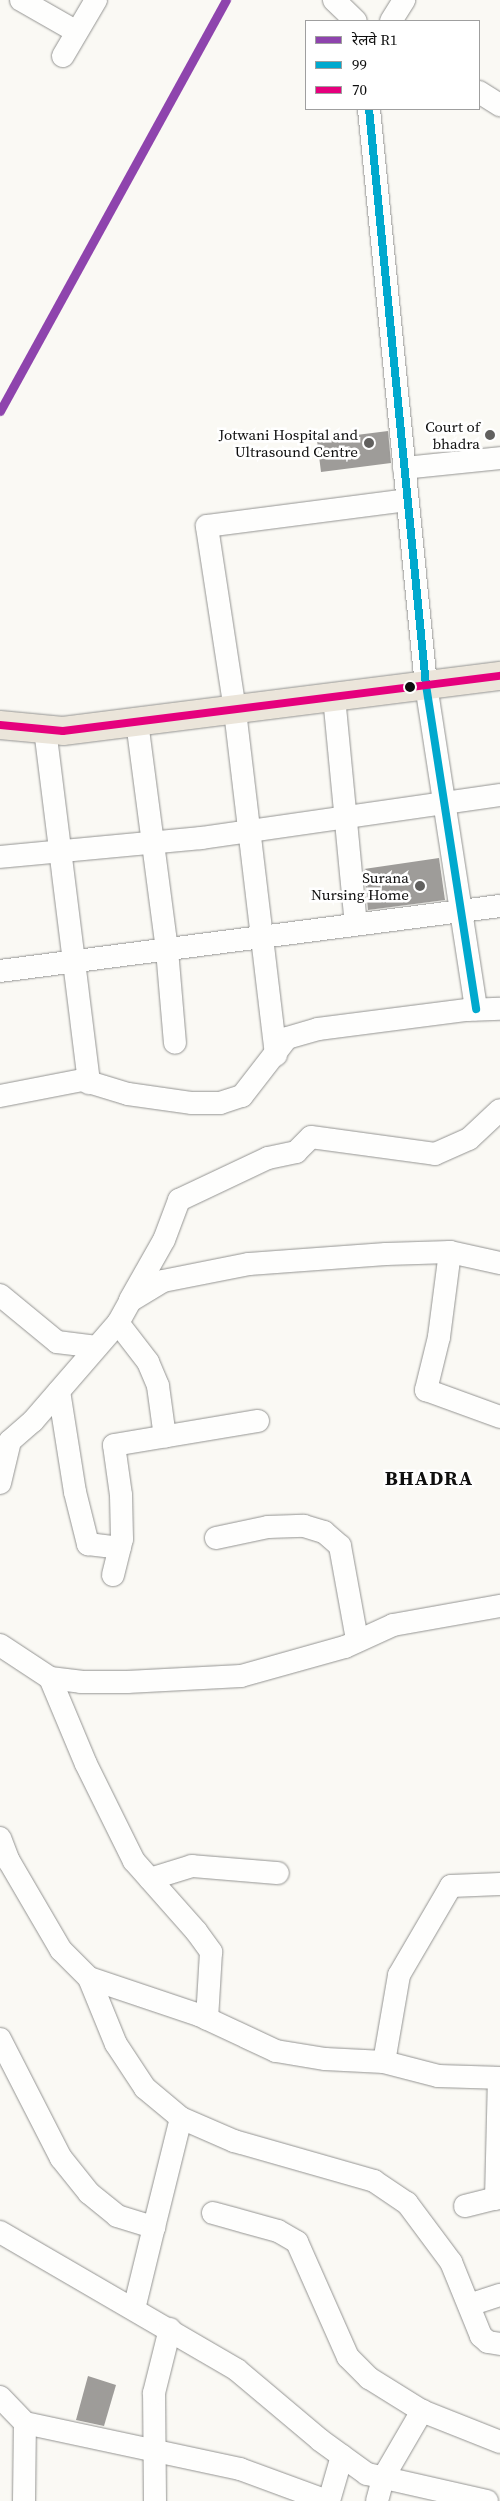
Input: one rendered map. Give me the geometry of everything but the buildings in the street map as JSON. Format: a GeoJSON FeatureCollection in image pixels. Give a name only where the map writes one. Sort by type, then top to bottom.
{"type":"FeatureCollection","features":[{"type":"Feature","properties":{"kind":"main road"},"geometry":{"type":"LineString","coordinates":[[0,725],[63,732],[500,676]]}},
{"type":"Feature","properties":{"kind":"street"},"geometry":{"type":"LineString","coordinates":[[21,0],[77,32]]}},
{"type":"Feature","properties":{"kind":"street"},"geometry":{"type":"LineString","coordinates":[[63,56],[96,0]]}},
{"type":"Feature","properties":{"kind":"street"},"geometry":{"type":"LineString","coordinates":[[334,0],[355,20]]}},
{"type":"Feature","properties":{"kind":"street"},"geometry":{"type":"LineString","coordinates":[[392,20],[404,0]]}},
{"type":"Feature","properties":{"kind":"street"},"geometry":{"type":"LineString","coordinates":[[480,93],[500,105]]}},
{"type":"Feature","properties":{"kind":"street"},"geometry":{"type":"LineString","coordinates":[[370,110],[426,686],[446,803],[476,1009]]}},
{"type":"Feature","properties":{"kind":"street"},"geometry":{"type":"LineString","coordinates":[[404,468],[500,458]]}},
{"type":"Feature","properties":{"kind":"street"},"geometry":{"type":"LineString","coordinates":[[276,1054],[235,710],[208,526],[407,500]]}},
{"type":"Feature","properties":{"kind":"street"},"geometry":{"type":"LineString","coordinates":[[334,697],[344,818],[356,924]]}},
{"type":"Feature","properties":{"kind":"street"},"geometry":{"type":"LineString","coordinates":[[137,722],[167,950],[175,1043]]}},
{"type":"Feature","properties":{"kind":"street"},"geometry":{"type":"LineString","coordinates":[[45,729],[89,1083]]}},
{"type":"Feature","properties":{"kind":"street"},"geometry":{"type":"LineString","coordinates":[[0,857],[250,831],[500,796]]}},
{"type":"Feature","properties":{"kind":"street"},"geometry":{"type":"LineString","coordinates":[[0,971],[500,906]]}},
{"type":"Feature","properties":{"kind":"street"},"geometry":{"type":"LineString","coordinates":[[0,1096],[82,1080],[128,1094],[192,1103],[220,1103],[242,1096],[287,1038],[318,1029],[476,1009],[500,1008]]}},
{"type":"Feature","properties":{"kind":"street"},"geometry":{"type":"LineString","coordinates":[[0,1482],[10,1441],[59,1391],[118,1323],[164,1240],[179,1200],[268,1158],[296,1152],[311,1137],[435,1154],[469,1140],[500,1110]]}},
{"type":"Feature","properties":{"kind":"street"},"geometry":{"type":"LineString","coordinates":[[130,1301],[163,1282],[250,1264],[450,1252],[500,1263]]}},
{"type":"Feature","properties":{"kind":"street"},"geometry":{"type":"LineString","coordinates":[[450,1252],[438,1337],[426,1390],[500,1417]]}},
{"type":"Feature","properties":{"kind":"street"},"geometry":{"type":"LineString","coordinates":[[0,1295],[57,1342],[97,1347]]}},
{"type":"Feature","properties":{"kind":"street"},"geometry":{"type":"LineString","coordinates":[[118,1323],[148,1362],[158,1386],[165,1437]]}},
{"type":"Feature","properties":{"kind":"street"},"geometry":{"type":"LineString","coordinates":[[59,1391],[75,1492],[88,1544],[120,1548]]}},
{"type":"Feature","properties":{"kind":"street"},"geometry":{"type":"LineString","coordinates":[[114,1576],[120,1548],[121,1495],[114,1445],[258,1421]]}},
{"type":"Feature","properties":{"kind":"street"},"geometry":{"type":"LineString","coordinates":[[216,1538],[268,1527],[304,1526],[324,1532],[340,1546],[357,1640]]}},
{"type":"Feature","properties":{"kind":"street"},"geometry":{"type":"LineString","coordinates":[[0,1645],[50,1678],[118,1682],[241,1676],[344,1647],[393,1625],[500,1606]]}},
{"type":"Feature","properties":{"kind":"street"},"geometry":{"type":"LineString","coordinates":[[50,1678],[86,1764],[134,1861],[211,1952],[207,2019]]}},
{"type":"Feature","properties":{"kind":"street"},"geometry":{"type":"LineString","coordinates":[[0,1838],[61,1950],[89,1978],[116,2044],[145,2088],[181,2118],[234,2141],[374,2181],[407,2204],[452,2262],[481,2336],[488,2342],[500,2344]]}},
{"type":"Feature","properties":{"kind":"street"},"geometry":{"type":"LineString","coordinates":[[150,1879],[192,1866],[278,1873]]}},
{"type":"Feature","properties":{"kind":"street"},"geometry":{"type":"LineString","coordinates":[[384,2062],[398,1975],[451,1886],[500,1884]]}},
{"type":"Feature","properties":{"kind":"street"},"geometry":{"type":"LineString","coordinates":[[89,1978],[207,2019],[276,2051],[325,2059],[384,2062],[438,2076],[500,2078],[498,2198],[465,2206]]}},
{"type":"Feature","properties":{"kind":"street"},"geometry":{"type":"LineString","coordinates":[[0,2039],[61,2158],[89,2194],[117,2216],[154,2227]]}},
{"type":"Feature","properties":{"kind":"street"},"geometry":{"type":"LineString","coordinates":[[134,2309],[181,2118]]}},
{"type":"Feature","properties":{"kind":"street"},"geometry":{"type":"LineString","coordinates":[[213,2213],[278,2231],[297,2242],[348,2357],[369,2378],[422,2411],[500,2442]]}},
{"type":"Feature","properties":{"kind":"street"},"geometry":{"type":"LineString","coordinates":[[0,2232],[170,2329],[237,2370],[342,2456],[367,2474],[485,2501]]}},
{"type":"Feature","properties":{"kind":"street"},"geometry":{"type":"LineString","coordinates":[[468,2305],[500,2295]]}},
{"type":"Feature","properties":{"kind":"street"},"geometry":{"type":"LineString","coordinates":[[155,2501],[154,2393],[170,2329]]}},
{"type":"Feature","properties":{"kind":"street"},"geometry":{"type":"LineString","coordinates":[[0,2397],[25,2423],[154,2448],[240,2470],[328,2501],[342,2456]]}},
{"type":"Feature","properties":{"kind":"street"},"geometry":{"type":"LineString","coordinates":[[377,2501],[383,2478],[422,2411]]}},
{"type":"Feature","properties":{"kind":"street"},"geometry":{"type":"LineString","coordinates":[[24,2501],[25,2423]]}},
{"type":"Feature","properties":{"kind":"rail line","name":"R1"},"geometry":{"type":"LineString","coordinates":[[0,411],[226,0]]}},
{"type":"Feature","properties":{"kind":"transit line","name":"99"},"geometry":{"type":"LineString","coordinates":[[369,110],[426,685],[476,1009]]}},
{"type":"Feature","properties":{"kind":"transit line","name":"70"},"geometry":{"type":"LineString","coordinates":[[0,725],[63,731],[500,676]]}},
{"type":"Feature","properties":{"kind":"place","name":"Court of bhadra"},"geometry":{"type":"Point","coordinates":[490,435]}},
{"type":"Feature","properties":{"kind":"place","name":"Jotwani Hospital and Ultrasound Centre"},"geometry":{"type":"Point","coordinates":[369,443]}},
{"type":"Feature","properties":{"kind":"place","name":"Surana Nursing Home"},"geometry":{"type":"Point","coordinates":[420,886]}},
{"type":"Feature","properties":{"kind":"district","name":"BHADRA"},"geometry":{"type":"Point","coordinates":[429,1478]}}]}
